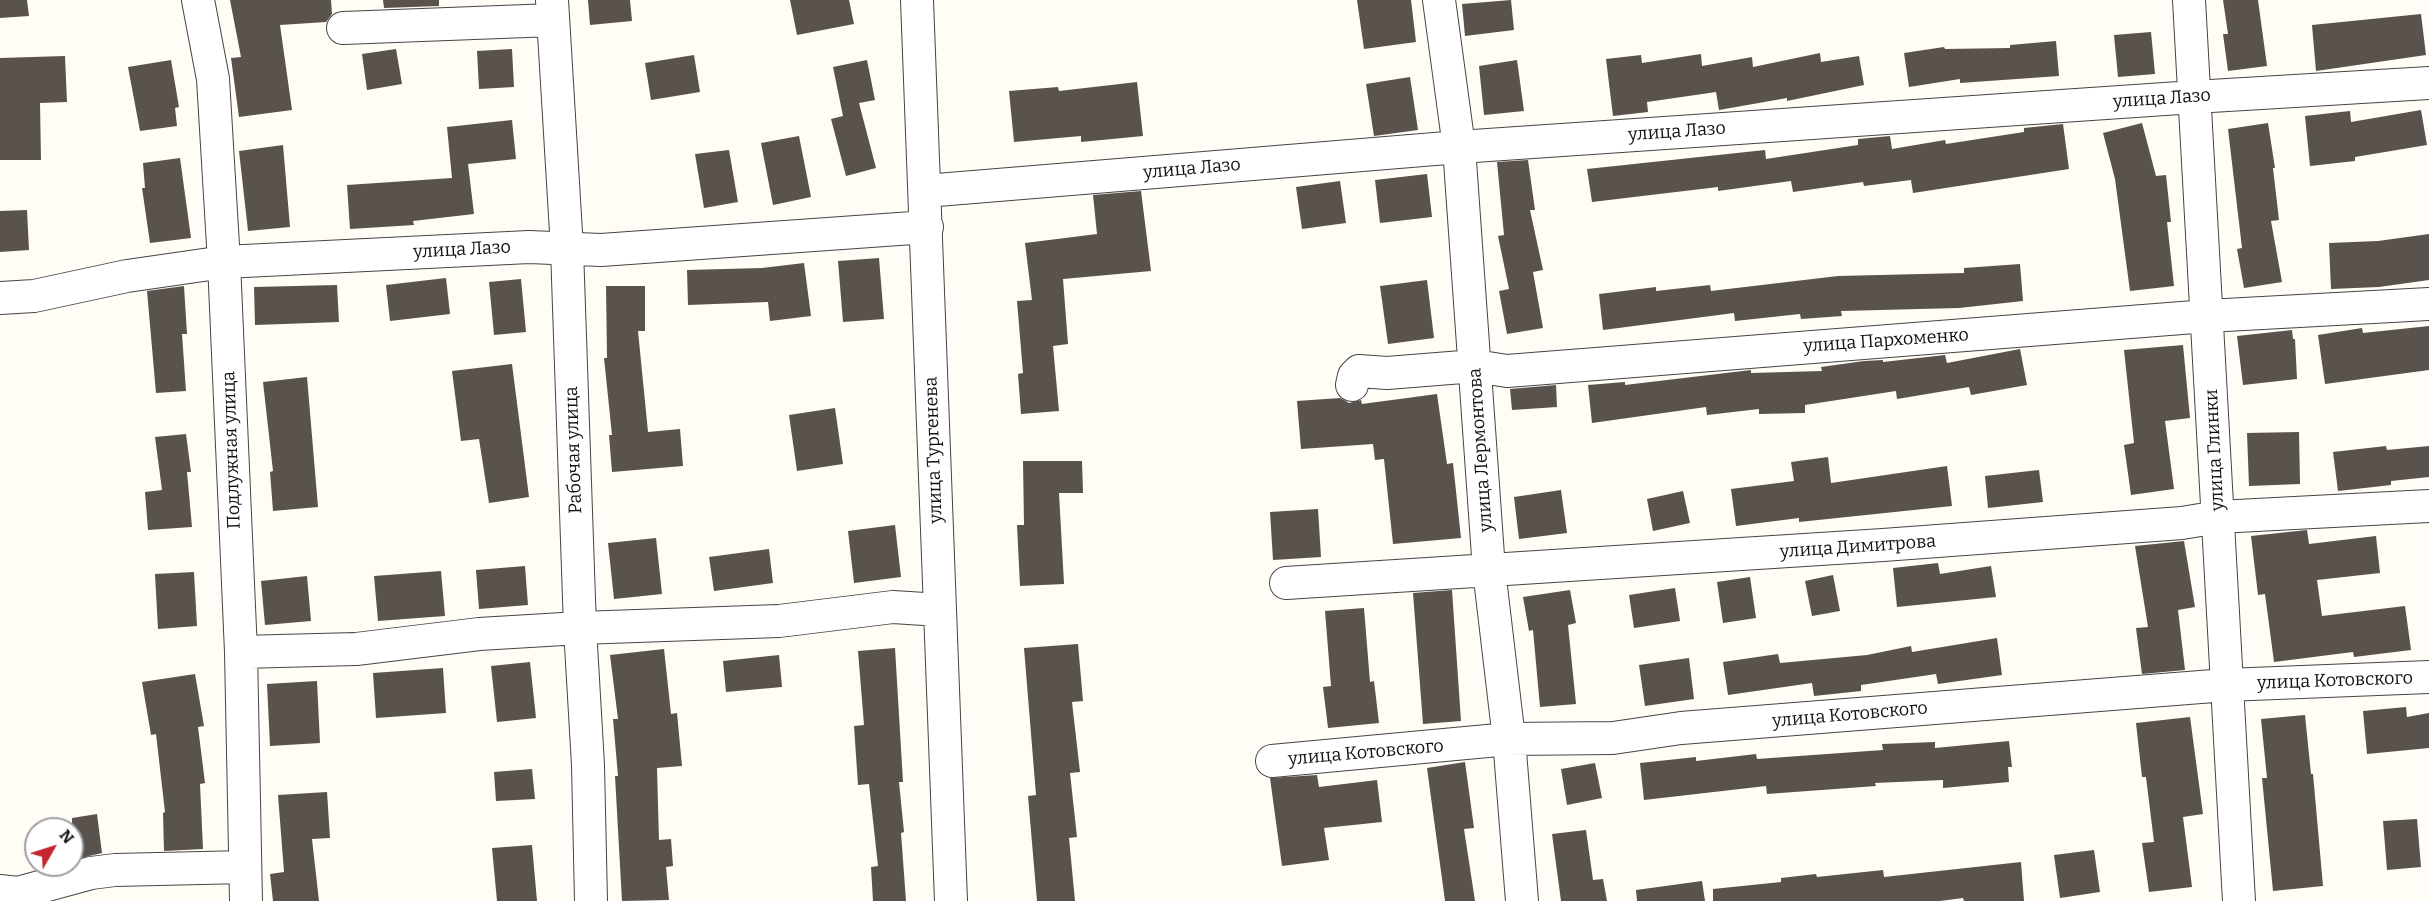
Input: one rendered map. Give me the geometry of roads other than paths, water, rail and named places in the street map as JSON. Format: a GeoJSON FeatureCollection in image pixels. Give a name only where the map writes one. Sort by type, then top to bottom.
{"type":"FeatureCollection","features":[{"type":"Feature","properties":{"kind":"street","name":"Подлужная улица"},"geometry":{"type":"LineString","coordinates":[[198,0],[213,79],[225,262],[241,652],[246,901]]}},
{"type":"Feature","properties":{"kind":"street","name":"улица Тургенева"},"geometry":{"type":"LineString","coordinates":[[917,0],[951,901]]}},
{"type":"Feature","properties":{"kind":"street","name":"улица Лермонтова"},"geometry":{"type":"LineString","coordinates":[[1439,0],[1459,147],[1489,570],[1509,739],[1522,901]]}},
{"type":"Feature","properties":{"kind":"street","name":"улица Глинки"},"geometry":{"type":"LineString","coordinates":[[2189,0],[2239,901]]}},
{"type":"Feature","properties":{"kind":"street"},"geometry":{"type":"LineString","coordinates":[[343,28],[553,10]]}},
{"type":"Feature","properties":{"kind":"street","name":"Рабочая улица"},"geometry":{"type":"LineString","coordinates":[[553,10],[567,249],[580,628],[588,765],[591,901]]}},
{"type":"Feature","properties":{"kind":"street","name":"улица Лазо"},"geometry":{"type":"LineString","coordinates":[[925,191],[1459,147],[2194,97],[2429,84]]}},
{"type":"Feature","properties":{"kind":"street","name":"улица Лазо"},"geometry":{"type":"LineString","coordinates":[[0,298],[34,296],[127,276],[225,262],[529,247],[601,250],[927,227]]}},
{"type":"Feature","properties":{"kind":"street","name":"улица Пархоменко"},"geometry":{"type":"LineString","coordinates":[[1352,385],[1354,376],[1359,371],[1387,373],[1475,366],[1507,371],[2207,316],[2429,304]]}},
{"type":"Feature","properties":{"kind":"street","name":"улица Димитрова"},"geometry":{"type":"LineString","coordinates":[[1286,583],[1894,545],[2182,523],[2218,517],[2429,506]]}},
{"type":"Feature","properties":{"kind":"street"},"geometry":{"type":"LineString","coordinates":[[241,652],[357,649],[479,634],[580,628],[779,621],[893,607],[940,610]]}},
{"type":"Feature","properties":{"kind":"street","name":"улица Котовского"},"geometry":{"type":"LineString","coordinates":[[1272,761],[1509,739],[1613,738],[1693,727],[2226,685],[2429,677]]}},
{"type":"Feature","properties":{"kind":"street"},"geometry":{"type":"LineString","coordinates":[[0,891],[18,893],[91,873],[115,870],[245,867]]}}]}
